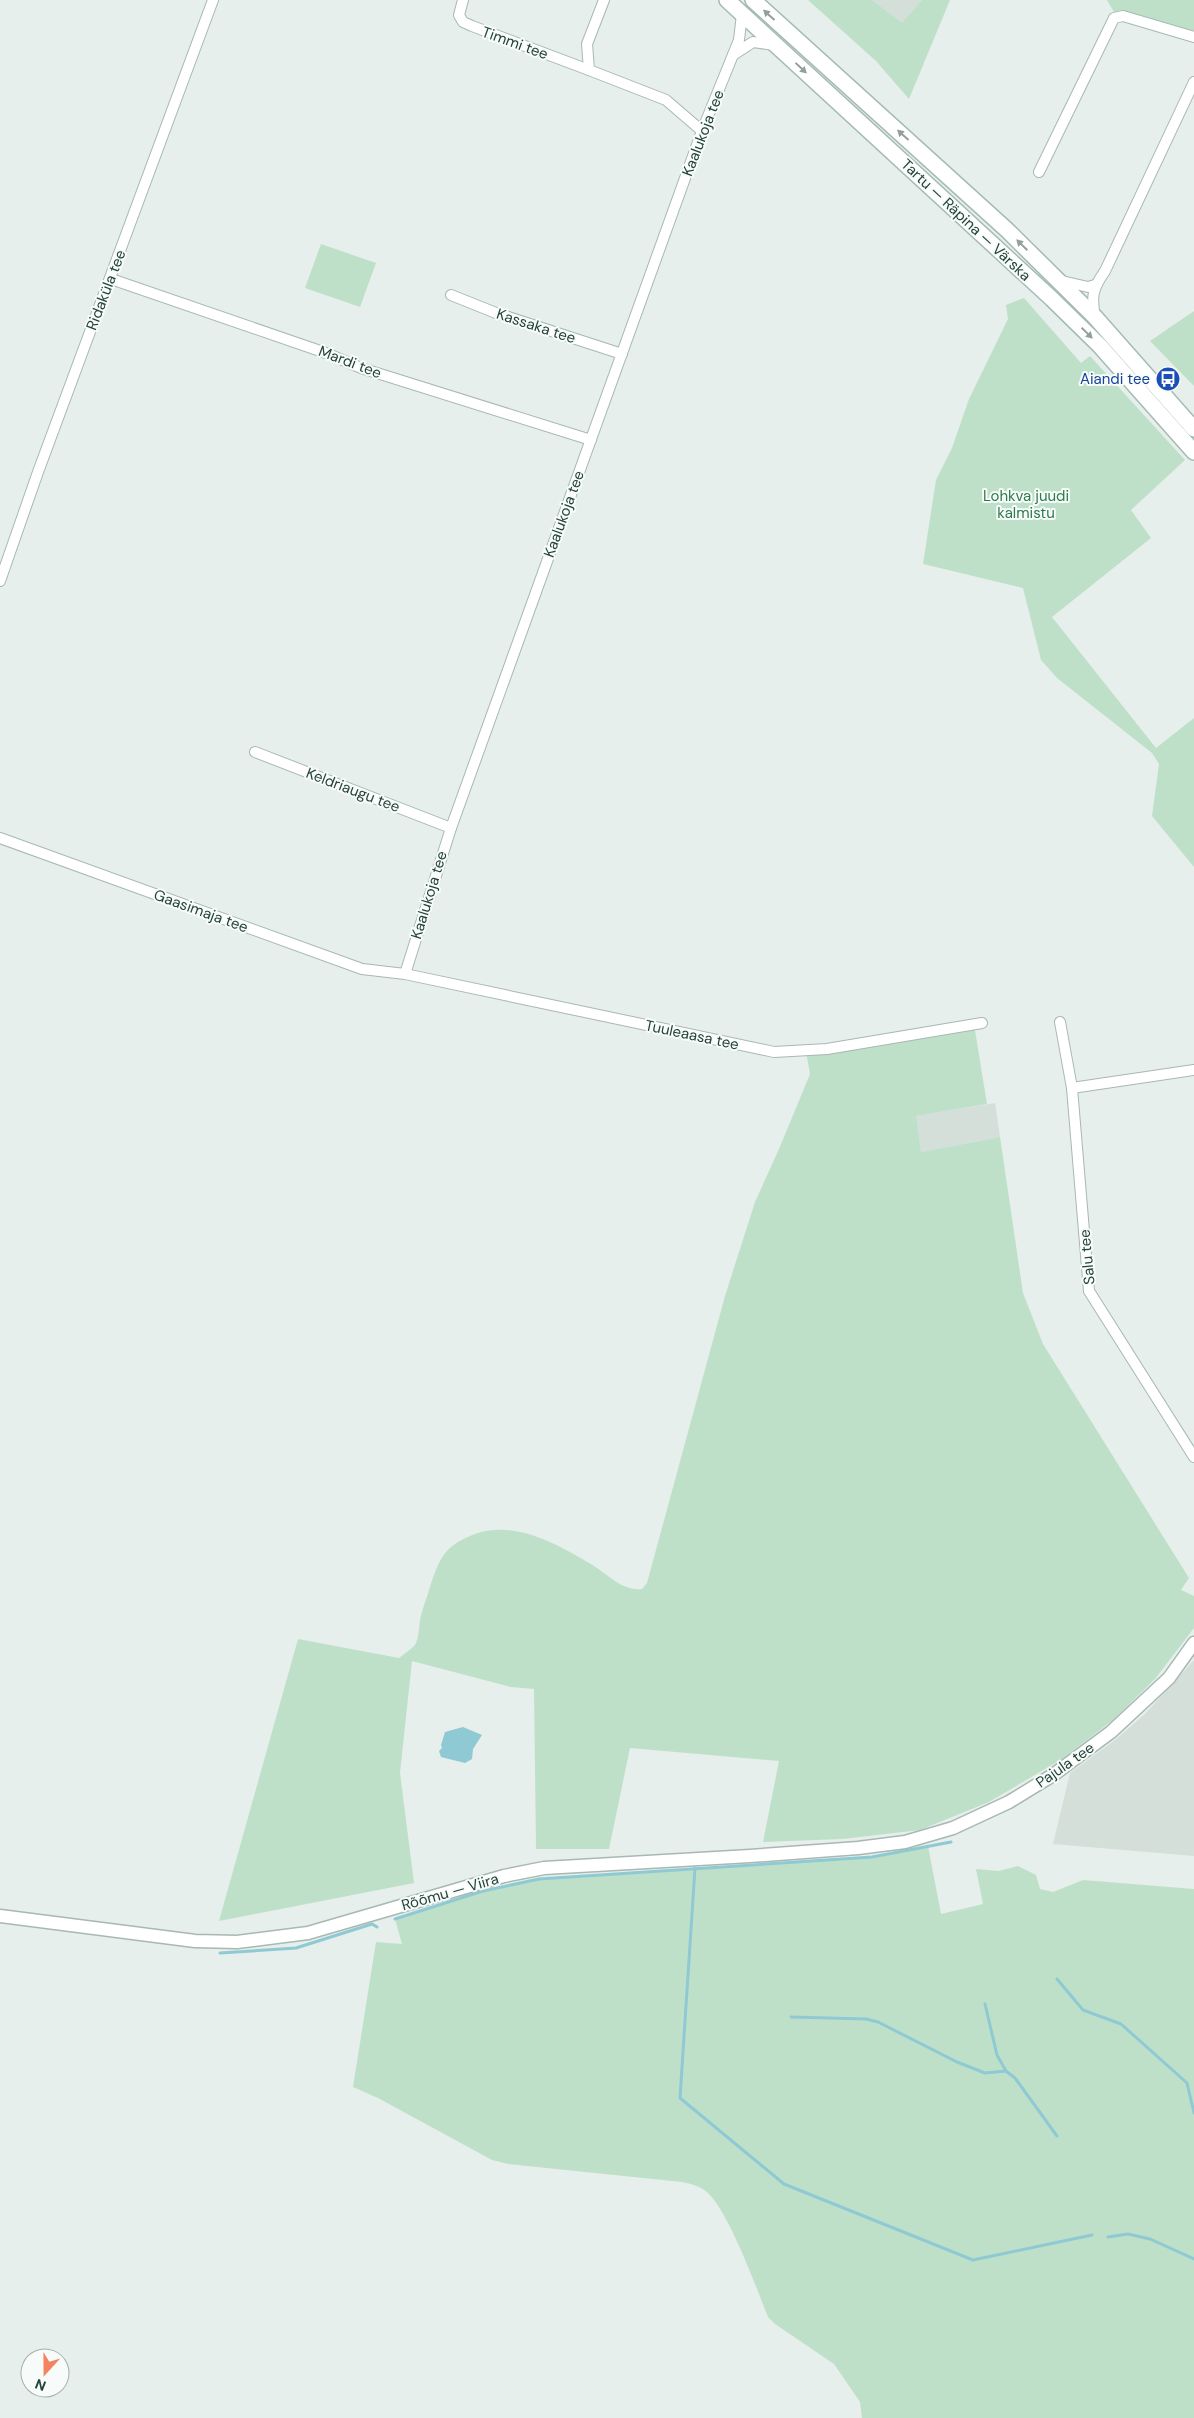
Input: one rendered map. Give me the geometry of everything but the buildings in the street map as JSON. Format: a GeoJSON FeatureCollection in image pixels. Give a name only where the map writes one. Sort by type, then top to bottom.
{"type":"FeatureCollection","features":[{"type":"Feature","properties":{"kind":"main road","name":"Tartu — Räpina — Värska"},"geometry":{"type":"LineString","coordinates":[[727,0],[1079,326],[1194,452]]}},
{"type":"Feature","properties":{"kind":"main road","name":"Tartu — Räpina — Värska"},"geometry":{"type":"LineString","coordinates":[[753,0],[1007,230],[1095,317],[1194,429]]}},
{"type":"Feature","properties":{"kind":"street","name":"Ridaküla tee"},"geometry":{"type":"LineString","coordinates":[[0,581],[38,472],[213,0]]}},
{"type":"Feature","properties":{"kind":"street","name":"Timmi tee"},"geometry":{"type":"LineString","coordinates":[[462,0],[459,15],[463,22],[666,100],[702,131]]}},
{"type":"Feature","properties":{"kind":"street"},"geometry":{"type":"LineString","coordinates":[[589,70],[587,44],[604,0]]}},
{"type":"Feature","properties":{"kind":"street","name":"Kaalukoja tee"},"geometry":{"type":"LineString","coordinates":[[405,974],[451,828],[702,131],[740,34],[742,14]]}},
{"type":"Feature","properties":{"kind":"street"},"geometry":{"type":"LineString","coordinates":[[1039,172],[1114,18],[1123,16],[1194,37]]}},
{"type":"Feature","properties":{"kind":"street"},"geometry":{"type":"LineString","coordinates":[[732,56],[754,42],[776,45]]}},
{"type":"Feature","properties":{"kind":"street"},"geometry":{"type":"LineString","coordinates":[[1095,317],[1093,298],[1095,285],[1105,271],[1194,82]]}},
{"type":"Feature","properties":{"kind":"street","name":"Mardi tee"},"geometry":{"type":"LineString","coordinates":[[110,279],[326,353],[362,368],[591,440]]}},
{"type":"Feature","properties":{"kind":"street"},"geometry":{"type":"LineString","coordinates":[[1057,279],[1088,288],[1095,285]]}},
{"type":"Feature","properties":{"kind":"street","name":"Kassaka tee"},"geometry":{"type":"LineString","coordinates":[[451,295],[496,313],[622,354]]}},
{"type":"Feature","properties":{"kind":"street","name":"Keldriaugu tee"},"geometry":{"type":"LineString","coordinates":[[255,752],[451,828]]}},
{"type":"Feature","properties":{"kind":"street","name":"Gaasimaja tee"},"geometry":{"type":"LineString","coordinates":[[0,838],[362,969],[405,974]]}},
{"type":"Feature","properties":{"kind":"street","name":"Tuuleaasa tee"},"geometry":{"type":"LineString","coordinates":[[405,974],[774,1052],[827,1049],[982,1023]]}},
{"type":"Feature","properties":{"kind":"street","name":"Salu tee"},"geometry":{"type":"LineString","coordinates":[[1060,1022],[1072,1088],[1089,1291],[1194,1457]]}},
{"type":"Feature","properties":{"kind":"street"},"geometry":{"type":"LineString","coordinates":[[1072,1088],[1194,1070]]}},
{"type":"Feature","properties":{"kind":"street","name":"Pajula tee"},"geometry":{"type":"LineString","coordinates":[[905,1842],[953,1828],[1009,1802],[1054,1775],[1118,1725],[1169,1678],[1194,1644]]}},
{"type":"Feature","properties":{"kind":"street","name":"Rõõmu — Viira"},"geometry":{"type":"LineString","coordinates":[[0,1916],[195,1941],[246,1941],[308,1933],[504,1876],[544,1868],[750,1856],[858,1848],[905,1842]]}},
{"type":"Feature","properties":{"kind":"shaded area"},"geometry":{"type":"Polygon","coordinates":[[[872,0],[922,0],[902,24],[872,0]]]}},
{"type":"Feature","properties":{"kind":"shaded area"},"geometry":{"type":"Polygon","coordinates":[[[995,1103],[1000,1137],[921,1152],[915,1116],[995,1103]]]}},
{"type":"Feature","properties":{"kind":"shaded area"},"geometry":{"type":"Polygon","coordinates":[[[1194,1660],[1194,1856],[1053,1844],[1070,1773],[1115,1740],[1145,1714],[1194,1660]]]}},
{"type":"Feature","properties":{"kind":"green space"},"geometry":{"type":"Polygon","coordinates":[[[808,0],[872,0],[902,23],[922,0],[950,0],[909,99],[876,61],[808,0]]]}},
{"type":"Feature","properties":{"kind":"green space"},"geometry":{"type":"Polygon","coordinates":[[[1107,0],[1194,0],[1194,33],[1114,12],[1107,0]]]}},
{"type":"Feature","properties":{"kind":"green space"},"geometry":{"type":"Polygon","coordinates":[[[321,244],[376,263],[360,307],[305,288],[321,244]]]}},
{"type":"Feature","properties":{"kind":"green space","name":"Lohkva juudi kalmistu"},"geometry":{"type":"Polygon","coordinates":[[[1024,298],[1081,363],[1090,356],[1185,460],[1131,510],[1151,538],[1052,617],[1156,748],[1194,718],[1194,867],[1152,816],[1159,764],[1152,753],[1057,678],[1041,660],[1023,588],[923,564],[936,480],[952,448],[969,399],[1008,319],[1006,305],[1024,298]]]}},
{"type":"Feature","properties":{"kind":"green space"},"geometry":{"type":"Polygon","coordinates":[[[1194,311],[1194,386],[1150,341],[1194,311]]]}},
{"type":"Feature","properties":{"kind":"green space"},"geometry":{"type":"Polygon","coordinates":[[[974,1024],[987,1104],[916,1116],[921,1152],[1000,1137],[1023,1293],[1043,1344],[1189,1578],[1181,1590],[1194,1596],[1194,1628],[1155,1679],[1113,1720],[1062,1759],[989,1802],[920,1830],[843,1839],[763,1842],[779,1761],[630,1748],[609,1849],[536,1849],[534,1689],[511,1687],[412,1661],[400,1773],[414,1883],[219,1921],[298,1639],[399,1658],[416,1643],[421,1616],[430,1587],[437,1567],[446,1552],[467,1537],[492,1530],[521,1532],[535,1536],[577,1556],[621,1584],[635,1589],[642,1589],[647,1583],[725,1296],[755,1202],[810,1074],[806,1052],[974,1024]]]}},
{"type":"Feature","properties":{"kind":"green space"},"geometry":{"type":"Polygon","coordinates":[[[928,1846],[941,1914],[983,1904],[976,1869],[999,1871],[1018,1866],[1036,1875],[1040,1889],[1053,1892],[1083,1880],[1194,1889],[1194,2418],[862,2418],[860,2402],[834,2364],[775,2324],[768,2317],[733,2232],[715,2202],[704,2190],[682,2182],[508,2164],[492,2160],[378,2098],[353,2087],[376,1942],[402,1944],[395,1919],[483,1891],[539,1879],[872,1857],[928,1846]]]}},
{"type":"Feature","properties":{"kind":"water"},"geometry":{"type":"Polygon","coordinates":[[[463,1727],[482,1735],[473,1749],[472,1759],[465,1763],[441,1757],[439,1751],[442,1748],[441,1745],[445,1732],[463,1727]]]}},
{"type":"Feature","properties":{"kind":"waterway"},"geometry":{"type":"LineString","coordinates":[[395,1919],[483,1891],[539,1879],[872,1857],[951,1842]]}},
{"type":"Feature","properties":{"kind":"waterway"},"geometry":{"type":"LineString","coordinates":[[695,1868],[680,2098],[784,2184],[973,2260],[1092,2235]]}},
{"type":"Feature","properties":{"kind":"waterway"},"geometry":{"type":"LineString","coordinates":[[220,1953],[296,1948],[372,1924],[377,1927]]}},
{"type":"Feature","properties":{"kind":"waterway"},"geometry":{"type":"LineString","coordinates":[[1057,1979],[1083,2010],[1121,2024],[1187,2083],[1194,2113]]}},
{"type":"Feature","properties":{"kind":"waterway"},"geometry":{"type":"LineString","coordinates":[[985,2004],[997,2055],[1006,2071]]}},
{"type":"Feature","properties":{"kind":"waterway"},"geometry":{"type":"LineString","coordinates":[[791,2017],[866,2019],[878,2022],[957,2062],[985,2073],[1006,2071],[1015,2078],[1057,2136]]}},
{"type":"Feature","properties":{"kind":"waterway"},"geometry":{"type":"LineString","coordinates":[[1108,2237],[1128,2234],[1150,2239],[1194,2259]]}},
{"type":"Feature","properties":{"kind":"place","name":"Aiandi tee"},"geometry":{"type":"Point","coordinates":[1168,379]}}]}
